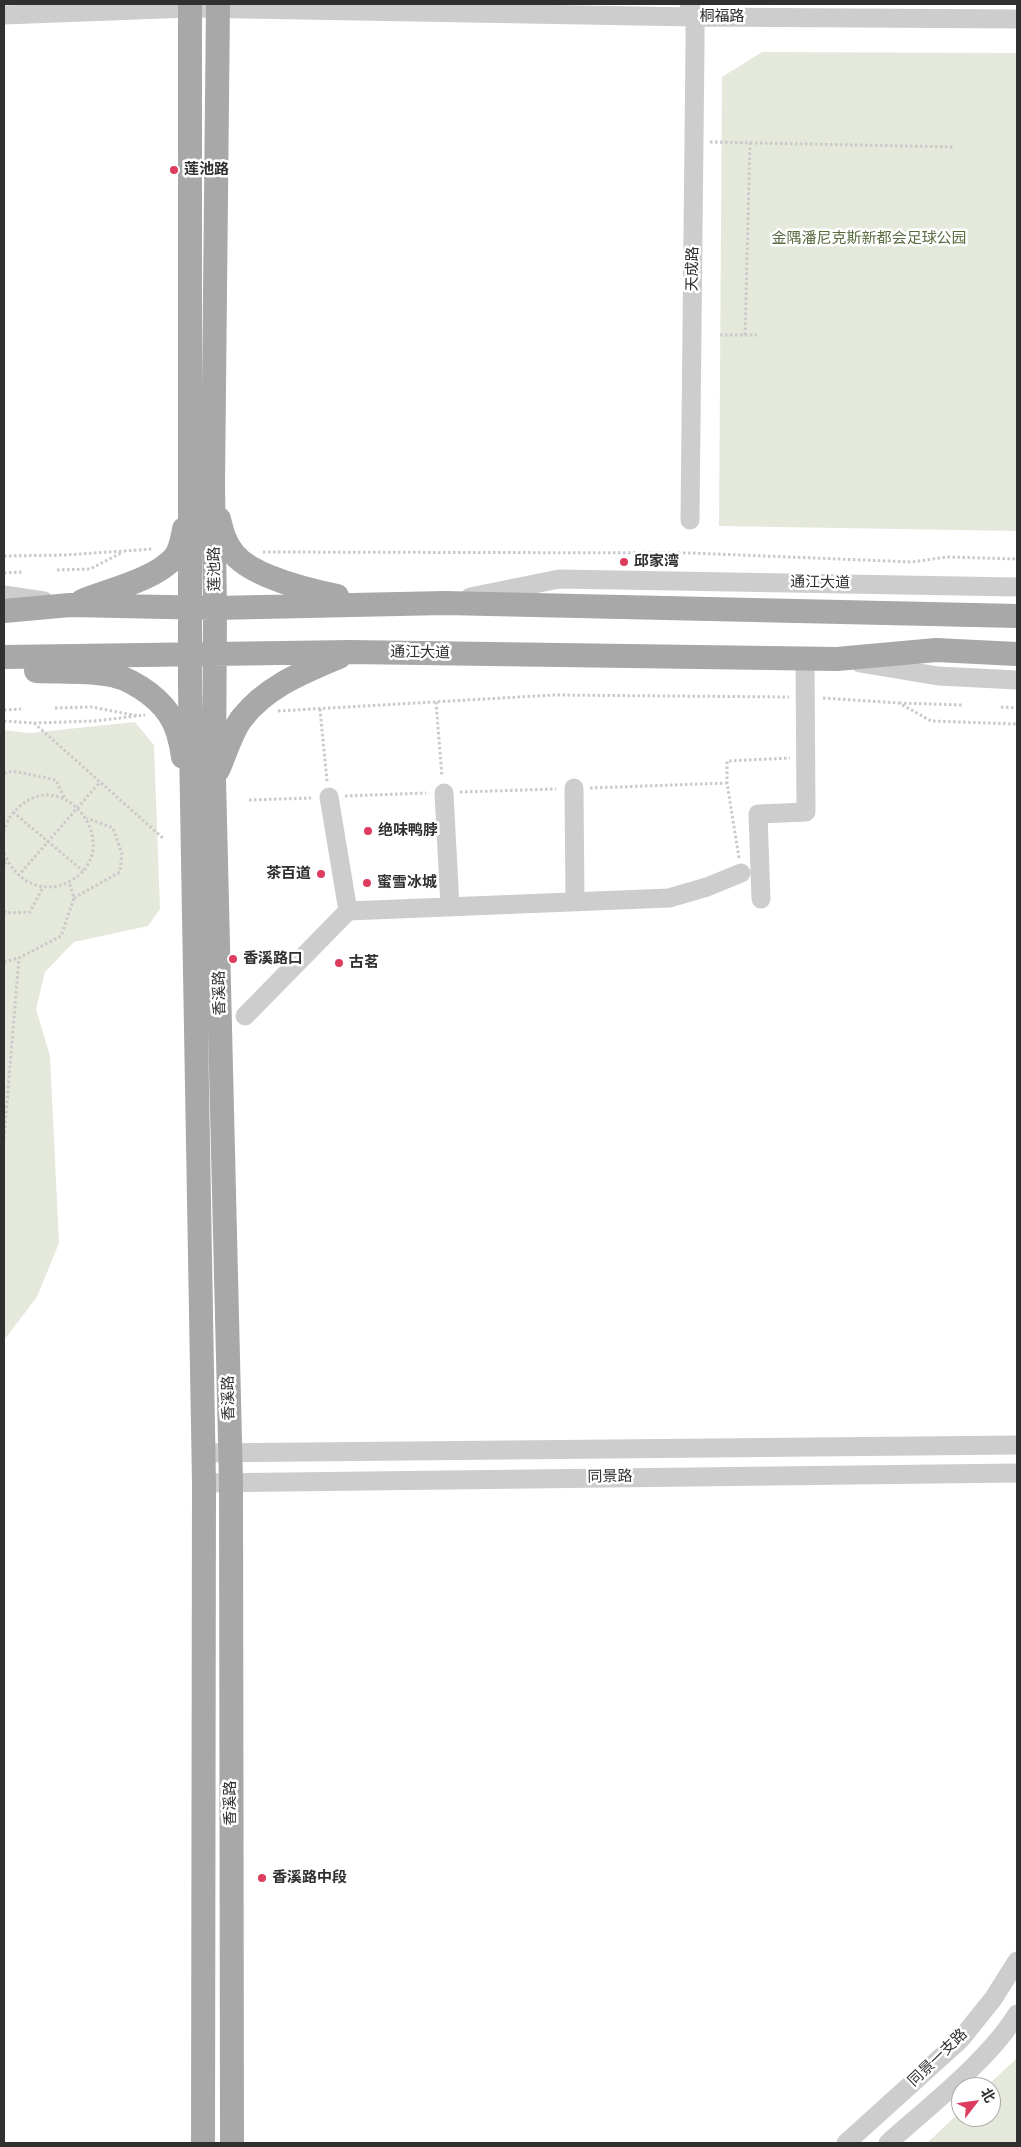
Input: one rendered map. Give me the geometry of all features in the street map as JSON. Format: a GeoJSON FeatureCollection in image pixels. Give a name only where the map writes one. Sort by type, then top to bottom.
{"type":"FeatureCollection","features":[{"type":"Feature","properties":{"kind":"main road","name":"莲池路"},"geometry":{"type":"LineString","coordinates":[[190,6],[202,485],[215,608],[215,653]]}},
{"type":"Feature","properties":{"kind":"main road","name":"莲池路"},"geometry":{"type":"LineString","coordinates":[[190,653],[190,608],[202,485],[218,6]]}},
{"type":"Feature","properties":{"kind":"main road"},"geometry":{"type":"LineString","coordinates":[[202,485],[222,535],[235,555],[256,570],[281,581],[316,592],[381,604]]}},
{"type":"Feature","properties":{"kind":"main road"},"geometry":{"type":"LineString","coordinates":[[70,605],[154,573],[174,558],[182,544],[202,485]]}},
{"type":"Feature","properties":{"kind":"main road","name":"通江大道"},"geometry":{"type":"LineString","coordinates":[[4,611],[70,605],[215,608],[445,602],[1017,616]]}},
{"type":"Feature","properties":{"kind":"main road","name":"通江大道"},"geometry":{"type":"LineString","coordinates":[[4,659],[190,653],[351,652],[837,659],[936,650],[1017,654]]}},
{"type":"Feature","properties":{"kind":"main road"},"geometry":{"type":"LineString","coordinates":[[214,779],[241,719],[263,697],[293,677],[351,652]]}},
{"type":"Feature","properties":{"kind":"main road","name":"香溪路"},"geometry":{"type":"LineString","coordinates":[[190,653],[204,1483],[202,2143]]}},
{"type":"Feature","properties":{"kind":"main road","name":"香溪路"},"geometry":{"type":"LineString","coordinates":[[215,653],[214,779],[231,1482],[232,2143]]}},
{"type":"Feature","properties":{"kind":"main road"},"geometry":{"type":"LineString","coordinates":[[4,659],[36,671],[107,674],[129,682],[149,708],[169,714],[180,737],[193,810]]}},
{"type":"Feature","properties":{"kind":"main road"},"geometry":{"type":"LineString","coordinates":[[192,2143],[190,2090],[203,2001]]}},
{"type":"Feature","properties":{"kind":"street","name":"桐福路"},"geometry":{"type":"LineString","coordinates":[[4,15],[218,6],[695,8],[1017,18]]}},
{"type":"Feature","properties":{"kind":"street","name":"天成路"},"geometry":{"type":"LineString","coordinates":[[690,520],[695,8]]}},
{"type":"Feature","properties":{"kind":"street","name":"通江大道"},"geometry":{"type":"LineString","coordinates":[[445,602],[559,579],[1017,586]]}},
{"type":"Feature","properties":{"kind":"street","name":"通江大道"},"geometry":{"type":"LineString","coordinates":[[4,596],[70,605]]}},
{"type":"Feature","properties":{"kind":"street"},"geometry":{"type":"LineString","coordinates":[[761,899],[758,814],[806,812],[805,658]]}},
{"type":"Feature","properties":{"kind":"street","name":"通江大道"},"geometry":{"type":"LineString","coordinates":[[837,659],[938,676],[1017,680]]}},
{"type":"Feature","properties":{"kind":"street"},"geometry":{"type":"LineString","coordinates":[[574,788],[575,901]]}},
{"type":"Feature","properties":{"kind":"street"},"geometry":{"type":"LineString","coordinates":[[444,793],[450,907]]}},
{"type":"Feature","properties":{"kind":"street"},"geometry":{"type":"LineString","coordinates":[[328,797],[348,911]]}},
{"type":"Feature","properties":{"kind":"street"},"geometry":{"type":"LineString","coordinates":[[245,1016],[348,911],[668,898],[708,887],[741,873]]}},
{"type":"Feature","properties":{"kind":"street"},"geometry":{"type":"LineString","coordinates":[[203,1453],[1017,1445]]}},
{"type":"Feature","properties":{"kind":"street","name":"同景路"},"geometry":{"type":"LineString","coordinates":[[204,1483],[1017,1473]]}},
{"type":"Feature","properties":{"kind":"street","name":"同景一支路"},"geometry":{"type":"LineString","coordinates":[[846,2143],[960,2040],[994,1999],[1017,1961]]}},
{"type":"Feature","properties":{"kind":"street","name":"同景一支路"},"geometry":{"type":"LineString","coordinates":[[888,2143],[970,2069],[1015,2024]]}},
{"type":"Feature","properties":{"kind":"path"},"geometry":{"type":"LineString","coordinates":[[694,142],[954,147]]}},
{"type":"Feature","properties":{"kind":"path"},"geometry":{"type":"LineString","coordinates":[[745,335],[750,143]]}},
{"type":"Feature","properties":{"kind":"path"},"geometry":{"type":"LineString","coordinates":[[720,335],[757,335]]}},
{"type":"Feature","properties":{"kind":"path"},"geometry":{"type":"LineString","coordinates":[[4,556],[65,555],[161,548],[174,558]]}},
{"type":"Feature","properties":{"kind":"path"},"geometry":{"type":"LineString","coordinates":[[57,570],[90,569],[126,550]]}},
{"type":"Feature","properties":{"kind":"path"},"geometry":{"type":"LineString","coordinates":[[235,555],[274,550],[691,553],[912,562],[948,558],[1017,559]]}},
{"type":"Feature","properties":{"kind":"path"},"geometry":{"type":"LineString","coordinates":[[4,573],[22,572]]}},
{"type":"Feature","properties":{"kind":"path"},"geometry":{"type":"LineString","coordinates":[[263,697],[278,711],[554,695],[805,697],[962,705]]}},
{"type":"Feature","properties":{"kind":"path"},"geometry":{"type":"LineString","coordinates":[[436,702],[444,793]]}},
{"type":"Feature","properties":{"kind":"path"},"geometry":{"type":"LineString","coordinates":[[898,703],[931,720],[1017,724]]}},
{"type":"Feature","properties":{"kind":"path"},"geometry":{"type":"LineString","coordinates":[[1001,707],[1017,708]]}},
{"type":"Feature","properties":{"kind":"path"},"geometry":{"type":"LineString","coordinates":[[56,708],[149,708]]}},
{"type":"Feature","properties":{"kind":"path"},"geometry":{"type":"LineString","coordinates":[[4,721],[34,723],[149,708]]}},
{"type":"Feature","properties":{"kind":"path"},"geometry":{"type":"LineString","coordinates":[[4,710],[20,709]]}},
{"type":"Feature","properties":{"kind":"path"},"geometry":{"type":"LineString","coordinates":[[320,709],[328,797]]}},
{"type":"Feature","properties":{"kind":"path"},"geometry":{"type":"LineString","coordinates":[[34,723],[164,839]]}},
{"type":"Feature","properties":{"kind":"path"},"geometry":{"type":"LineString","coordinates":[[741,873],[727,782],[727,760],[805,757]]}},
{"type":"Feature","properties":{"kind":"path"},"geometry":{"type":"LineString","coordinates":[[4,773],[13,771],[56,780],[66,800]]}},
{"type":"Feature","properties":{"kind":"path"},"geometry":{"type":"LineString","coordinates":[[18,876],[100,782]]}},
{"type":"Feature","properties":{"kind":"path"},"geometry":{"type":"LineString","coordinates":[[249,800],[727,782]]}},
{"type":"Feature","properties":{"kind":"path"},"geometry":{"type":"LineString","coordinates":[[4,832],[4,827],[13,812],[24,803],[37,797],[52,796],[66,800],[78,807],[87,818],[92,831],[93,846],[90,859],[83,871],[69,882],[56,886],[43,887],[30,884],[18,876],[5,861]]}},
{"type":"Feature","properties":{"kind":"path"},"geometry":{"type":"LineString","coordinates":[[13,812],[83,871]]}},
{"type":"Feature","properties":{"kind":"path"},"geometry":{"type":"LineString","coordinates":[[74,898],[120,872],[122,854],[113,828],[87,818]]}},
{"type":"Feature","properties":{"kind":"path"},"geometry":{"type":"LineString","coordinates":[[4,852],[4,865]]}},
{"type":"Feature","properties":{"kind":"path"},"geometry":{"type":"LineString","coordinates":[[4,962],[19,958],[61,936],[74,898],[69,882]]}},
{"type":"Feature","properties":{"kind":"path"},"geometry":{"type":"LineString","coordinates":[[4,911],[7,913],[30,912],[43,887]]}},
{"type":"Feature","properties":{"kind":"path"},"geometry":{"type":"LineString","coordinates":[[4,1138],[19,958]]}},
{"type":"Feature","properties":{"kind":"green space","name":"金隅潘尼克斯新都会足球公园"},"geometry":{"type":"Polygon","coordinates":[[[762,52],[1017,53],[1017,531],[719,526],[722,77],[762,52]]]}},
{"type":"Feature","properties":{"kind":"green space"},"geometry":{"type":"Polygon","coordinates":[[[135,722],[154,745],[160,909],[148,926],[74,942],[45,972],[36,1009],[50,1056],[59,1243],[37,1297],[4,1340],[4,730],[29,733],[135,722]]]}},
{"type":"Feature","properties":{"kind":"green space"},"geometry":{"type":"Polygon","coordinates":[[[1017,2058],[1017,2143],[927,2143],[951,2120],[951,2127],[1001,2127],[1001,2077],[997,2077],[1017,2058]]]}},
{"type":"Feature","properties":{"kind":"place","name":"莲池路"},"geometry":{"type":"Point","coordinates":[174,170]}},
{"type":"Feature","properties":{"kind":"place","name":"邱家湾"},"geometry":{"type":"Point","coordinates":[624,562]}},
{"type":"Feature","properties":{"kind":"place","name":"绝味鸭脖"},"geometry":{"type":"Point","coordinates":[368,831]}},
{"type":"Feature","properties":{"kind":"place","name":"茶百道"},"geometry":{"type":"Point","coordinates":[321,874]}},
{"type":"Feature","properties":{"kind":"place","name":"蜜雪冰城"},"geometry":{"type":"Point","coordinates":[367,883]}},
{"type":"Feature","properties":{"kind":"place","name":"香溪路口"},"geometry":{"type":"Point","coordinates":[233,959]}},
{"type":"Feature","properties":{"kind":"place","name":"古茗"},"geometry":{"type":"Point","coordinates":[339,963]}},
{"type":"Feature","properties":{"kind":"place","name":"香溪路中段"},"geometry":{"type":"Point","coordinates":[262,1878]}}]}
